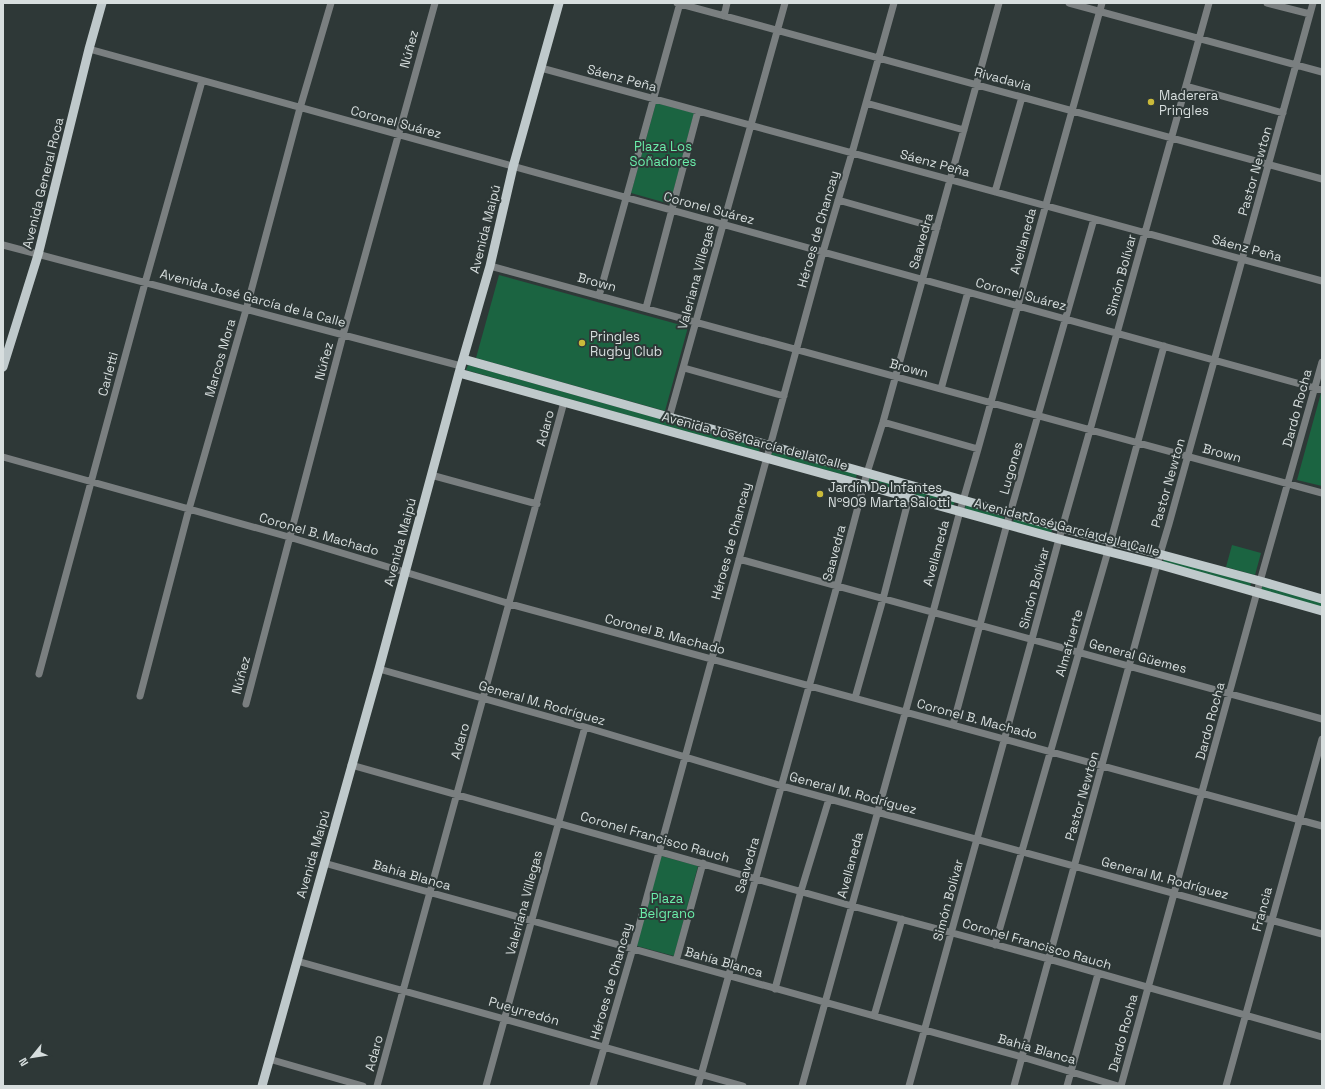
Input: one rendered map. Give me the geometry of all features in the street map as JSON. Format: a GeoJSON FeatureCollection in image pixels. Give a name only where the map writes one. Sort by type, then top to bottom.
{"type":"FeatureCollection","features":[{"type":"Feature","properties":{"kind":"main road","name":"Avenida General Roca"},"geometry":{"type":"LineString","coordinates":[[3,367],[38,255],[102,3]]}},
{"type":"Feature","properties":{"kind":"main road","name":"Avenida Maipú"},"geometry":{"type":"LineString","coordinates":[[262,1086],[490,266],[513,166],[559,3]]}},
{"type":"Feature","properties":{"kind":"main road","name":"Avenida José García de la Calle"},"geometry":{"type":"LineString","coordinates":[[461,366],[564,402],[865,484],[1059,539],[1157,564],[1322,611]]}},
{"type":"Feature","properties":{"kind":"main road","name":"Avenida José García de la Calle"},"geometry":{"type":"LineString","coordinates":[[461,366],[669,418],[1010,514],[1322,599]]}},
{"type":"Feature","properties":{"kind":"street","name":"Marcos Mora"},"geometry":{"type":"LineString","coordinates":[[140,696],[189,509],[246,310],[300,108],[331,3]]}},
{"type":"Feature","properties":{"kind":"street","name":"Núñez"},"geometry":{"type":"LineString","coordinates":[[246,704],[343,335],[435,3]]}},
{"type":"Feature","properties":{"kind":"street"},"geometry":{"type":"LineString","coordinates":[[599,296],[679,3]]}},
{"type":"Feature","properties":{"kind":"street","name":"Rivadavia"},"geometry":{"type":"LineString","coordinates":[[679,3],[1322,179]]}},
{"type":"Feature","properties":{"kind":"street"},"geometry":{"type":"LineString","coordinates":[[724,16],[727,3]]}},
{"type":"Feature","properties":{"kind":"street","name":"Valeriana Villegas"},"geometry":{"type":"LineString","coordinates":[[669,418],[786,3]]}},
{"type":"Feature","properties":{"kind":"street","name":"Héroes de Chancay"},"geometry":{"type":"LineString","coordinates":[[593,1086],[633,948],[769,446],[894,3]]}},
{"type":"Feature","properties":{"kind":"street","name":"Saavedra"},"geometry":{"type":"LineString","coordinates":[[698,1086],[810,686],[867,473],[883,422],[999,3]]}},
{"type":"Feature","properties":{"kind":"street"},"geometry":{"type":"LineString","coordinates":[[1069,3],[1322,72]]}},
{"type":"Feature","properties":{"kind":"street","name":"Avellaneda"},"geometry":{"type":"LineString","coordinates":[[802,1086],[963,500],[1102,3]]}},
{"type":"Feature","properties":{"kind":"street","name":"Simón Bolívar"},"geometry":{"type":"LineString","coordinates":[[909,1086],[1208,3]]}},
{"type":"Feature","properties":{"kind":"street"},"geometry":{"type":"LineString","coordinates":[[1267,3],[1310,14]]}},
{"type":"Feature","properties":{"kind":"street","name":"Pastor Newton"},"geometry":{"type":"LineString","coordinates":[[1014,1086],[1313,3]]}},
{"type":"Feature","properties":{"kind":"street","name":"Coronel Suárez"},"geometry":{"type":"LineString","coordinates":[[89,50],[1318,389]]}},
{"type":"Feature","properties":{"kind":"street","name":"Sáenz Peña"},"geometry":{"type":"LineString","coordinates":[[541,68],[1322,281]]}},
{"type":"Feature","properties":{"kind":"street","name":"Carletti"},"geometry":{"type":"LineString","coordinates":[[39,674],[145,283],[202,81]]}},
{"type":"Feature","properties":{"kind":"street"},"geometry":{"type":"LineString","coordinates":[[1186,86],[1283,113]]}},
{"type":"Feature","properties":{"kind":"street"},"geometry":{"type":"LineString","coordinates":[[995,192],[1022,97]]}},
{"type":"Feature","properties":{"kind":"street"},"geometry":{"type":"LineString","coordinates":[[866,103],[964,130]]}},
{"type":"Feature","properties":{"kind":"street"},"geometry":{"type":"LineString","coordinates":[[646,308],[673,211],[698,111]]}},
{"type":"Feature","properties":{"kind":"street"},"geometry":{"type":"LineString","coordinates":[[838,200],[937,228]]}},
{"type":"Feature","properties":{"kind":"street","name":"Lugones"},"geometry":{"type":"LineString","coordinates":[[953,725],[1007,524],[1094,218]]}},
{"type":"Feature","properties":{"kind":"street","name":"Avenida José García de la Calle"},"geometry":{"type":"LineString","coordinates":[[3,245],[461,366]]}},
{"type":"Feature","properties":{"kind":"street","name":"Brown"},"geometry":{"type":"LineString","coordinates":[[490,266],[1322,493]]}},
{"type":"Feature","properties":{"kind":"street"},"geometry":{"type":"LineString","coordinates":[[941,389],[968,292]]}},
{"type":"Feature","properties":{"kind":"street","name":"Almafuerte"},"geometry":{"type":"LineString","coordinates":[[995,945],[1108,551],[1164,346]]}},
{"type":"Feature","properties":{"kind":"street","name":"Dardo Rocha"},"geometry":{"type":"LineString","coordinates":[[1121,1086],[1260,581],[1288,484],[1318,389],[1322,362]]}},
{"type":"Feature","properties":{"kind":"street"},"geometry":{"type":"LineString","coordinates":[[684,368],[784,396]]}},
{"type":"Feature","properties":{"kind":"street","name":"Adaro"},"geometry":{"type":"LineString","coordinates":[[377,1086],[564,402]]}},
{"type":"Feature","properties":{"kind":"street"},"geometry":{"type":"LineString","coordinates":[[883,422],[978,449]]}},
{"type":"Feature","properties":{"kind":"street","name":"Coronel B. Machado"},"geometry":{"type":"LineString","coordinates":[[3,457],[289,537],[510,604],[1322,826]]}},
{"type":"Feature","properties":{"kind":"street"},"geometry":{"type":"LineString","coordinates":[[431,475],[537,504]]}},
{"type":"Feature","properties":{"kind":"street"},"geometry":{"type":"LineString","coordinates":[[855,698],[883,599],[912,486]]}},
{"type":"Feature","properties":{"kind":"street","name":"General Güemes"},"geometry":{"type":"LineString","coordinates":[[739,560],[1322,719]]}},
{"type":"Feature","properties":{"kind":"street","name":"General M. Rodríguez"},"geometry":{"type":"LineString","coordinates":[[379,669],[585,727],[684,758],[782,786],[1322,933]]}},
{"type":"Feature","properties":{"kind":"street","name":"Valeriana Villegas"},"geometry":{"type":"LineString","coordinates":[[486,1086],[585,727]]}},
{"type":"Feature","properties":{"kind":"street","name":"Francia"},"geometry":{"type":"LineString","coordinates":[[1226,1086],[1322,739]]}},
{"type":"Feature","properties":{"kind":"street","name":"Coronel Francisco Rauch"},"geometry":{"type":"LineString","coordinates":[[351,765],[852,906],[1049,959],[1148,989],[1322,1037]]}},
{"type":"Feature","properties":{"kind":"street"},"geometry":{"type":"LineString","coordinates":[[775,989],[801,891],[829,799]]}},
{"type":"Feature","properties":{"kind":"street","name":"Bahía Blanca"},"geometry":{"type":"LineString","coordinates":[[324,863],[1022,1057],[1118,1086]]}},
{"type":"Feature","properties":{"kind":"street"},"geometry":{"type":"LineString","coordinates":[[676,961],[703,863]]}},
{"type":"Feature","properties":{"kind":"street"},"geometry":{"type":"LineString","coordinates":[[874,1016],[902,919]]}},
{"type":"Feature","properties":{"kind":"street","name":"Pueyrredón"},"geometry":{"type":"LineString","coordinates":[[297,961],[743,1086]]}},
{"type":"Feature","properties":{"kind":"street"},"geometry":{"type":"LineString","coordinates":[[1067,1086],[1098,974]]}},
{"type":"Feature","properties":{"kind":"street"},"geometry":{"type":"LineString","coordinates":[[270,1059],[363,1086]]}},
{"type":"Feature","properties":{"kind":"green space","name":"Plaza Los Soñadores"},"geometry":{"type":"Polygon","coordinates":[[[656,103],[694,113],[670,204],[631,193],[656,103]]]}},
{"type":"Feature","properties":{"kind":"green space","name":"Pringles Rugby Club"},"geometry":{"type":"Polygon","coordinates":[[[499,275],[688,327],[665,411],[476,358],[499,275]]]}},
{"type":"Feature","properties":{"kind":"green space"},"geometry":{"type":"Polygon","coordinates":[[[468,365],[760,447],[759,452],[466,370],[468,365]]]}},
{"type":"Feature","properties":{"kind":"green space"},"geometry":{"type":"Polygon","coordinates":[[[1322,393],[1322,486],[1297,480],[1322,393]]]}},
{"type":"Feature","properties":{"kind":"green space"},"geometry":{"type":"Polygon","coordinates":[[[772,450],[857,473],[856,478],[771,455],[772,450]]]}},
{"type":"Feature","properties":{"kind":"green space"},"geometry":{"type":"Polygon","coordinates":[[[869,477],[908,487],[906,493],[868,482],[869,477]]]}},
{"type":"Feature","properties":{"kind":"green space"},"geometry":{"type":"Polygon","coordinates":[[[916,490],[955,501],[953,506],[914,496],[916,490]]]}},
{"type":"Feature","properties":{"kind":"green space"},"geometry":{"type":"Polygon","coordinates":[[[966,504],[1005,514],[1004,520],[965,509],[966,504]]]}},
{"type":"Feature","properties":{"kind":"green space"},"geometry":{"type":"Polygon","coordinates":[[[1014,518],[1053,528],[1051,533],[1013,523],[1014,518]]]}},
{"type":"Feature","properties":{"kind":"green space"},"geometry":{"type":"Polygon","coordinates":[[[1232,545],[1261,553],[1255,575],[1226,567],[1232,545]]]}},
{"type":"Feature","properties":{"kind":"green space"},"geometry":{"type":"Polygon","coordinates":[[[1164,558],[1251,583],[1250,588],[1163,563],[1164,558]]]}},
{"type":"Feature","properties":{"kind":"green space"},"geometry":{"type":"Polygon","coordinates":[[[1262,586],[1322,602],[1322,608],[1261,591],[1262,586]]]}},
{"type":"Feature","properties":{"kind":"green space","name":"Plaza Belgrano"},"geometry":{"type":"Polygon","coordinates":[[[661,856],[698,866],[674,956],[637,946],[661,856]]]}},
{"type":"Feature","properties":{"kind":"place","name":"Maderera Pringles"},"geometry":{"type":"Point","coordinates":[1151,102]}},
{"type":"Feature","properties":{"kind":"place","name":"Pringles Rugby Club"},"geometry":{"type":"Point","coordinates":[582,343]}},
{"type":"Feature","properties":{"kind":"place","name":"Jardín De Infantes Nº909 Marta Salotti"},"geometry":{"type":"Point","coordinates":[820,494]}}]}
